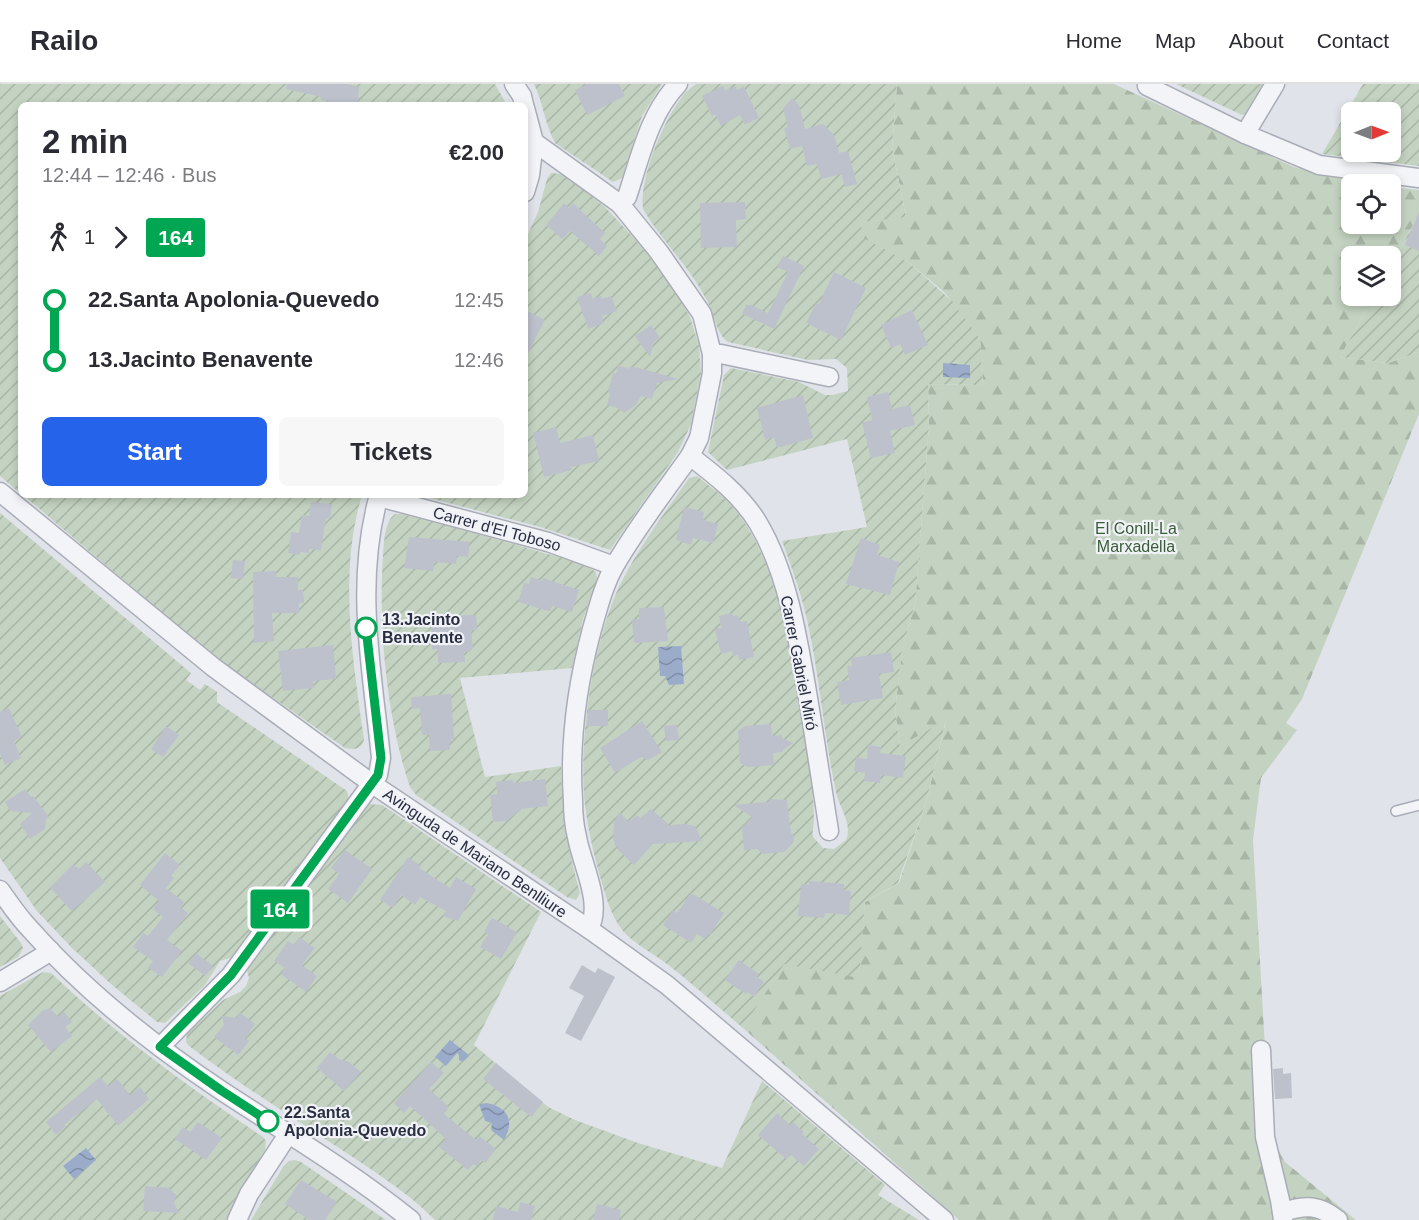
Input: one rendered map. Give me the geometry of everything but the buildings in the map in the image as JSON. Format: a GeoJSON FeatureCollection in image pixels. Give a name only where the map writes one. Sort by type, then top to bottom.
{"type":"FeatureCollection","features":[{"type":"Feature","properties":{"kind":"street"},"geometry":{"type":"LineString","coordinates":[[514,84],[524,102]]}},
{"type":"Feature","properties":{"kind":"street"},"geometry":{"type":"LineString","coordinates":[[620,204],[627,197],[653,120],[666,96],[678,84]]}},
{"type":"Feature","properties":{"kind":"street"},"geometry":{"type":"LineString","coordinates":[[1245,134],[1275,84]]}},
{"type":"Feature","properties":{"kind":"street"},"geometry":{"type":"LineString","coordinates":[[1148,85],[1245,134],[1319,165],[1419,178]]}},
{"type":"Feature","properties":{"kind":"street"},"geometry":{"type":"LineString","coordinates":[[530,142],[620,204],[645,233],[702,314],[712,354],[712,373],[699,438],[690,456],[614,566],[598,608],[585,656],[574,730],[573,801],[576,836],[594,902],[594,920],[589,929]]}},
{"type":"Feature","properties":{"kind":"street"},"geometry":{"type":"LineString","coordinates":[[528,181],[530,142]]}},
{"type":"Feature","properties":{"kind":"street"},"geometry":{"type":"LineString","coordinates":[[712,354],[722,354],[829,377]]}},
{"type":"Feature","properties":{"kind":"street","name":"Carrer Gabriel Miró"},"geometry":{"type":"LineString","coordinates":[[690,456],[742,501],[758,523],[773,553],[801,654],[829,831]]}},
{"type":"Feature","properties":{"kind":"street","name":"Avinguda de Mariano Benlliure"},"geometry":{"type":"LineString","coordinates":[[0,492],[213,667],[371,783],[589,929],[667,985],[944,1220]]}},
{"type":"Feature","properties":{"kind":"street"},"geometry":{"type":"LineString","coordinates":[[160,1047],[231,975],[378,775],[381,758],[366,628],[365,574],[369,536],[378,498]]}},
{"type":"Feature","properties":{"kind":"street","name":"Carrer d'El Toboso"},"geometry":{"type":"LineString","coordinates":[[386,498],[548,542],[614,566]]}},
{"type":"Feature","properties":{"kind":"street"},"geometry":{"type":"LineString","coordinates":[[0,890],[29,928],[50,950],[92,991],[160,1047],[222,1091],[289,1133],[411,1220]]}},
{"type":"Feature","properties":{"kind":"street"},"geometry":{"type":"LineString","coordinates":[[0,982],[50,950]]}},
{"type":"Feature","properties":{"kind":"street"},"geometry":{"type":"LineString","coordinates":[[1261,1050],[1265,1137],[1282,1216],[1303,1206],[1329,1212],[1338,1220]]}},
{"type":"Feature","properties":{"kind":"street"},"geometry":{"type":"LineString","coordinates":[[237,1220],[249,1194],[289,1133]]}},
{"type":"Feature","properties":{"kind":"lane"},"geometry":{"type":"LineString","coordinates":[[1396,811],[1419,805]]}},
{"type":"Feature","properties":{"kind":"green space"},"geometry":{"type":"Polygon","coordinates":[[[0,84],[495,84],[505,102],[18,102],[18,491],[0,476],[0,84]]]}},
{"type":"Feature","properties":{"kind":"green space"},"geometry":{"type":"Polygon","coordinates":[[[534,84],[662,84],[642,116],[622,178],[613,182],[555,143],[534,84]]]}},
{"type":"Feature","properties":{"kind":"green space"},"geometry":{"type":"Polygon","coordinates":[[[696,84],[897,84],[892,147],[906,217],[862,222],[860,236],[908,262],[952,301],[980,339],[983,385],[928,384],[929,425],[915,604],[902,649],[895,712],[900,746],[946,720],[926,802],[898,883],[865,902],[859,978],[784,964],[743,1028],[662,960],[627,936],[618,925],[608,903],[591,840],[583,781],[586,725],[594,666],[618,589],[651,532],[689,478],[697,476],[736,510],[754,538],[765,561],[787,640],[808,756],[814,807],[813,837],[823,848],[834,849],[846,840],[848,828],[832,771],[808,624],[782,541],[867,527],[847,439],[727,470],[708,452],[724,375],[731,368],[799,382],[825,395],[848,391],[847,368],[836,359],[808,360],[728,342],[720,333],[708,302],[698,285],[643,209],[645,182],[660,135],[683,95],[696,84]]]}},
{"type":"Feature","properties":{"kind":"green space","name":"El Conill-La Marxadella"},"geometry":{"type":"Polygon","coordinates":[[[897,84],[1114,84],[1294,167],[1341,178],[1341,234],[1401,234],[1401,188],[1419,190],[1419,214],[1401,247],[1341,246],[1341,306],[1368,306],[1340,357],[1388,363],[1419,352],[1419,414],[1302,699],[1286,723],[1297,730],[1261,778],[1253,840],[1270,1134],[1285,1162],[1356,1220],[959,1220],[743,1028],[783,963],[858,977],[865,902],[899,883],[926,802],[946,721],[900,746],[895,712],[902,649],[915,604],[929,425],[928,384],[983,385],[980,339],[945,293],[908,262],[859,237],[862,222],[906,216],[892,147],[897,84]]]}},
{"type":"Feature","properties":{"kind":"green space"},"geometry":{"type":"Polygon","coordinates":[[[1176,84],[1263,84],[1246,113],[1242,115],[1176,84]]]}},
{"type":"Feature","properties":{"kind":"green space"},"geometry":{"type":"Polygon","coordinates":[[[1363,84],[1419,84],[1419,166],[1387,162],[1401,162],[1401,102],[1352,102],[1363,84]]]}},
{"type":"Feature","properties":{"kind":"green space"},"geometry":{"type":"Polygon","coordinates":[[[1341,122],[1341,156],[1322,154],[1341,122]]]}},
{"type":"Feature","properties":{"kind":"green space"},"geometry":{"type":"Polygon","coordinates":[[[551,173],[561,174],[576,184],[605,207],[634,238],[682,302],[690,317],[699,346],[701,373],[691,424],[678,452],[610,550],[540,527],[429,498],[528,498],[528,234],[538,212],[547,179],[551,173]]]}},
{"type":"Feature","properties":{"kind":"green space"},"geometry":{"type":"Polygon","coordinates":[[[1419,214],[1419,352],[1388,363],[1340,357],[1368,306],[1401,306],[1401,247],[1419,214]]]}},
{"type":"Feature","properties":{"kind":"green space"},"geometry":{"type":"Polygon","coordinates":[[[27,498],[361,498],[355,525],[349,586],[352,648],[364,740],[361,746],[354,749],[345,748],[229,667],[27,498]]]}},
{"type":"Feature","properties":{"kind":"green space"},"geometry":{"type":"Polygon","coordinates":[[[0,513],[191,673],[186,680],[200,690],[205,684],[217,692],[217,702],[347,791],[349,799],[235,958],[220,961],[205,985],[165,1023],[157,1022],[71,947],[37,911],[0,858],[0,513]]]}},
{"type":"Feature","properties":{"kind":"green space"},"geometry":{"type":"Polygon","coordinates":[[[395,514],[437,523],[571,560],[596,572],[597,579],[583,619],[572,668],[460,678],[485,777],[561,766],[566,830],[580,893],[576,900],[567,897],[416,795],[410,787],[395,733],[383,643],[384,546],[389,522],[395,514]]]}},
{"type":"Feature","properties":{"kind":"green space"},"geometry":{"type":"Polygon","coordinates":[[[370,804],[382,805],[541,912],[474,1045],[548,1107],[575,1120],[638,1143],[722,1168],[762,1081],[885,1185],[878,1195],[919,1220],[435,1220],[410,1197],[382,1177],[256,1094],[189,1046],[186,1042],[187,1034],[223,1000],[240,992],[246,986],[249,978],[246,966],[364,808],[370,804]]]}},
{"type":"Feature","properties":{"kind":"green space"},"geometry":{"type":"Polygon","coordinates":[[[0,916],[23,948],[18,957],[0,967],[0,916]]]}},
{"type":"Feature","properties":{"kind":"green space"},"geometry":{"type":"Polygon","coordinates":[[[43,972],[51,973],[127,1039],[266,1141],[265,1150],[234,1201],[226,1220],[0,1220],[0,996],[43,972]]]}},
{"type":"Feature","properties":{"kind":"green space"},"geometry":{"type":"Polygon","coordinates":[[[295,1160],[386,1220],[251,1220],[283,1167],[289,1161],[295,1160]]]}},
{"type":"Feature","properties":{"kind":"water"},"geometry":{"type":"Polygon","coordinates":[[[943,363],[970,365],[970,378],[943,377],[943,363]]]}},
{"type":"Feature","properties":{"kind":"water"},"geometry":{"type":"Polygon","coordinates":[[[681,646],[684,684],[669,685],[665,676],[660,676],[658,647],[681,646]]]}},
{"type":"Feature","properties":{"kind":"water"},"geometry":{"type":"Polygon","coordinates":[[[450,1040],[469,1055],[462,1061],[459,1060],[457,1053],[446,1066],[435,1057],[450,1040]]]}},
{"type":"Feature","properties":{"kind":"water"},"geometry":{"type":"Polygon","coordinates":[[[487,1103],[505,1111],[508,1116],[509,1127],[504,1140],[491,1130],[492,1123],[485,1121],[479,1104],[487,1103]]]}},
{"type":"Feature","properties":{"kind":"water"},"geometry":{"type":"Polygon","coordinates":[[[86,1148],[96,1160],[74,1179],[63,1166],[86,1148]]]}},
{"type":"Feature","properties":{"kind":"bus line","name":"164"},"geometry":{"type":"LineString","coordinates":[[268,1121],[160,1047],[231,975],[378,775],[381,758],[366,628]]}},
{"type":"Feature","properties":{"kind":"place","name":"13.Jacinto Benavente"},"geometry":{"type":"Point","coordinates":[366,628]}},
{"type":"Feature","properties":{"kind":"place","name":"22.Santa Apolonia-Quevedo"},"geometry":{"type":"Point","coordinates":[268,1121]}}]}
